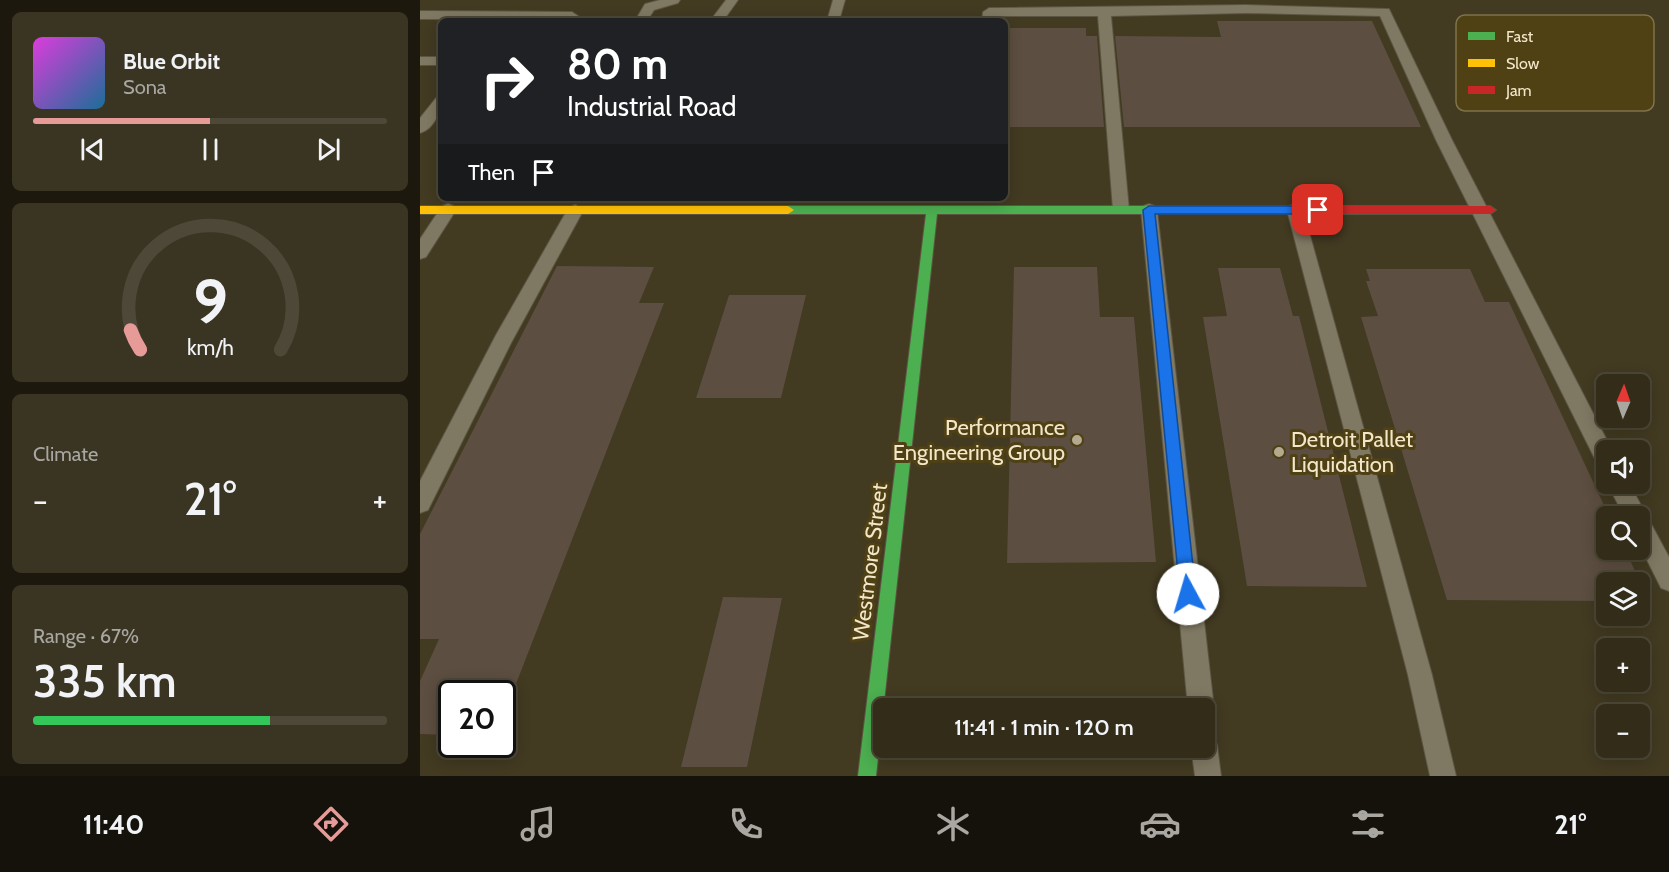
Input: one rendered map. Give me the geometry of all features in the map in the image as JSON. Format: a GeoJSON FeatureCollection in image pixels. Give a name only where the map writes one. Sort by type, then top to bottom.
{"type":"FeatureCollection","features":[{"type":"Feature","properties":{"kind":"street"},"geometry":{"type":"LineString","coordinates":[[420,210],[548,204],[575,211],[639,204],[775,204],[932,210],[974,204],[1121,210],[1485,210]]}},
{"type":"Feature","properties":{"kind":"street","name":"Westmore Street"},"geometry":{"type":"LineString","coordinates":[[867,776],[932,210]]}},
{"type":"Feature","properties":{"kind":"lane"},"geometry":{"type":"LineString","coordinates":[[642,18],[649,7],[674,0]]}},
{"type":"Feature","properties":{"kind":"lane"},"geometry":{"type":"LineString","coordinates":[[718,18],[732,0]]}},
{"type":"Feature","properties":{"kind":"lane"},"geometry":{"type":"LineString","coordinates":[[834,18],[840,0]]}},
{"type":"Feature","properties":{"kind":"lane"},"geometry":{"type":"LineString","coordinates":[[988,18],[989,12],[1246,9],[1384,12],[1404,50],[1444,140],[1485,210],[1596,440]]}},
{"type":"Feature","properties":{"kind":"lane"},"geometry":{"type":"LineString","coordinates":[[1104,12],[1121,210]]}},
{"type":"Feature","properties":{"kind":"lane"},"geometry":{"type":"LineString","coordinates":[[420,15],[572,16]]}},
{"type":"Feature","properties":{"kind":"lane"},"geometry":{"type":"LineString","coordinates":[[420,61],[438,61]]}},
{"type":"Feature","properties":{"kind":"lane"},"geometry":{"type":"LineString","coordinates":[[420,128],[438,105]]}},
{"type":"Feature","properties":{"kind":"lane"},"geometry":{"type":"LineString","coordinates":[[420,253],[448,210]]}},
{"type":"Feature","properties":{"kind":"lane"},"geometry":{"type":"LineString","coordinates":[[1149,210],[1200,698]]}},
{"type":"Feature","properties":{"kind":"lane"},"geometry":{"type":"LineString","coordinates":[[1295,210],[1420,675],[1443,776]]}},
{"type":"Feature","properties":{"kind":"lane"},"geometry":{"type":"LineString","coordinates":[[420,502],[503,340],[575,211]]}},
{"type":"Feature","properties":{"kind":"lane"},"geometry":{"type":"LineString","coordinates":[[1650,543],[1669,580]]}},
{"type":"Feature","properties":{"kind":"lane"},"geometry":{"type":"LineString","coordinates":[[1206,758],[1208,776]]}},
{"type":"Feature","properties":{"kind":"building"},"geometry":{"type":"Polygon","coordinates":[[[1217,21],[1372,21],[1421,127],[1124,127],[1115,36],[1221,37],[1217,21]]]}},
{"type":"Feature","properties":{"kind":"building"},"geometry":{"type":"Polygon","coordinates":[[[1008,28],[1086,28],[1086,36],[1097,36],[1104,127],[1008,127],[1008,28]]]}},
{"type":"Feature","properties":{"kind":"building"},"geometry":{"type":"Polygon","coordinates":[[[557,266],[654,267],[639,303],[664,303],[516,684],[516,680],[438,680],[438,735],[420,734],[420,681],[439,639],[420,639],[420,534],[557,266]]]}},
{"type":"Feature","properties":{"kind":"building","name":"Performance Engineering Group"},"geometry":{"type":"Polygon","coordinates":[[[1014,267],[1097,267],[1100,317],[1134,317],[1156,562],[1007,563],[1014,267]]]}},
{"type":"Feature","properties":{"kind":"building","name":"Detroit Pallet Liquidation"},"geometry":{"type":"Polygon","coordinates":[[[1218,268],[1280,268],[1293,316],[1299,316],[1367,587],[1247,586],[1203,317],[1227,316],[1218,268]]]}},
{"type":"Feature","properties":{"kind":"building"},"geometry":{"type":"Polygon","coordinates":[[[1366,269],[1470,269],[1485,302],[1509,302],[1596,488],[1596,494],[1599,494],[1604,506],[1596,506],[1596,560],[1630,560],[1635,572],[1596,572],[1596,601],[1447,600],[1361,317],[1378,316],[1366,281],[1370,281],[1366,269]]]}},
{"type":"Feature","properties":{"kind":"building"},"geometry":{"type":"Polygon","coordinates":[[[729,295],[806,295],[781,398],[696,398],[729,295]]]}},
{"type":"Feature","properties":{"kind":"building"},"geometry":{"type":"Polygon","coordinates":[[[723,597],[782,598],[747,767],[681,767],[723,597]]]}},
{"type":"Feature","properties":{"kind":"traffic: fast"},"geometry":{"type":"LineString","coordinates":[[788,210],[1287,210]]}},
{"type":"Feature","properties":{"kind":"traffic: fast"},"geometry":{"type":"LineString","coordinates":[[867,776],[932,210]]}},
{"type":"Feature","properties":{"kind":"traffic: slow"},"geometry":{"type":"LineString","coordinates":[[420,210],[788,210]]}},
{"type":"Feature","properties":{"kind":"traffic: jam"},"geometry":{"type":"LineString","coordinates":[[1287,210],[1490,210]]}},
{"type":"Feature","properties":{"kind":"place","name":"Performance Engineering Group"},"geometry":{"type":"Point","coordinates":[1077,440]}},
{"type":"Feature","properties":{"kind":"place","name":"Detroit Pallet Liquidation"},"geometry":{"type":"Point","coordinates":[1279,452]}},
{"type":"Feature","properties":{"kind":"route"},"geometry":{"type":"LineString","coordinates":[[1188,594],[1149,210],[1318,210]]}}]}
